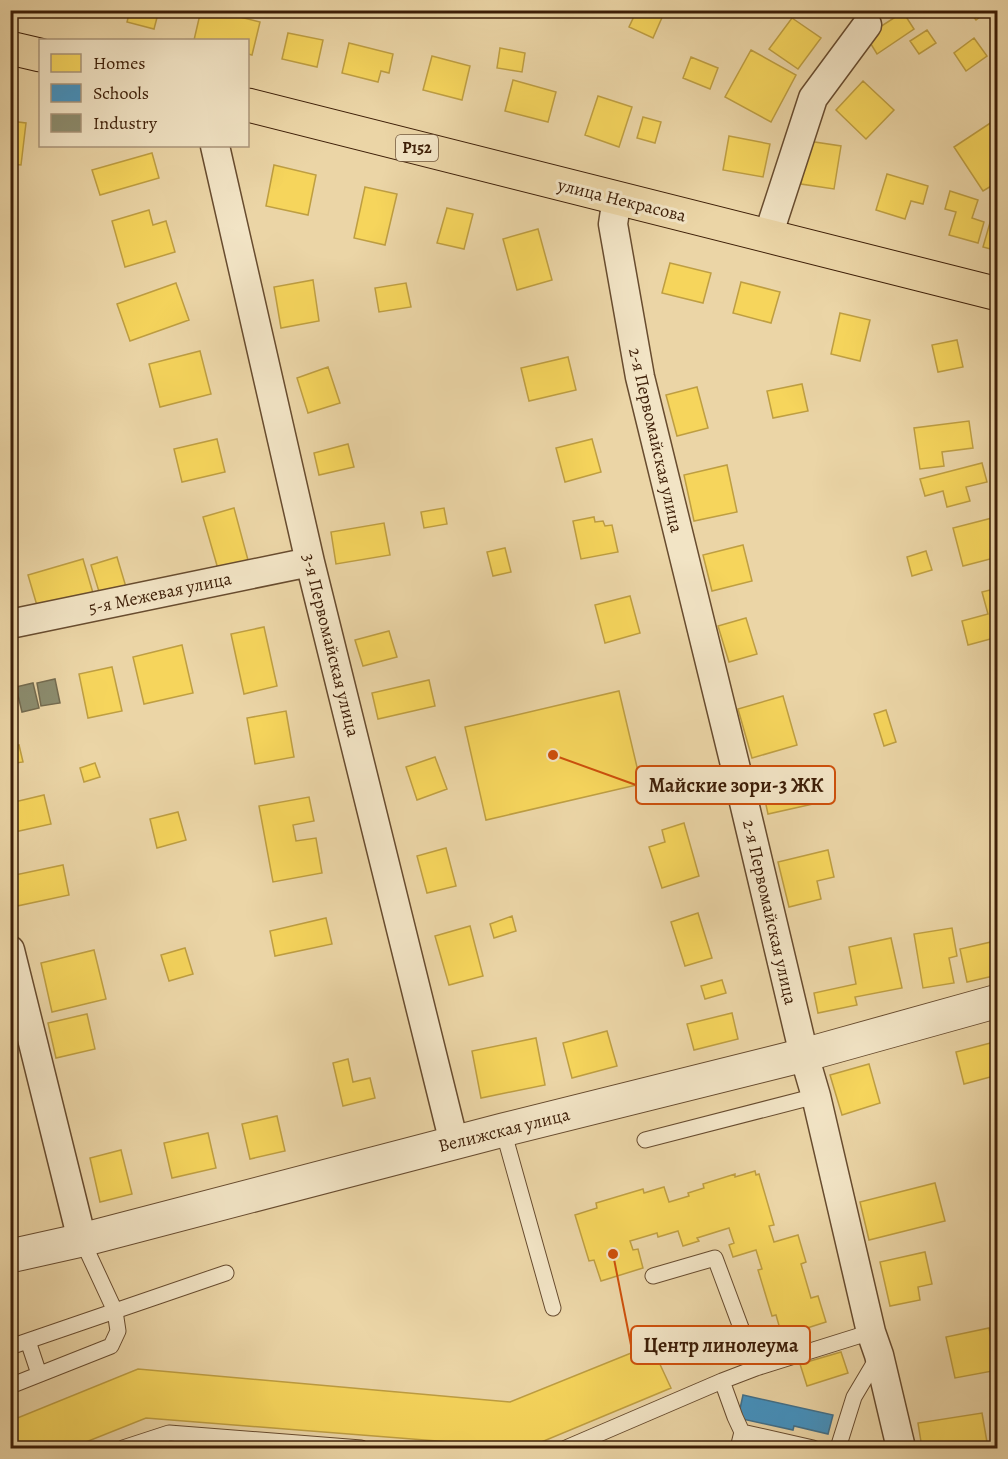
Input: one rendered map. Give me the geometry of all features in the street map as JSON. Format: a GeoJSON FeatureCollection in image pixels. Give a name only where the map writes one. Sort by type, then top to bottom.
{"type":"FeatureCollection","features":[{"type":"Feature","properties":{"kind":"main road"},"geometry":{"type":"LineString","coordinates":[[10,48],[39,56]]}},
{"type":"Feature","properties":{"kind":"main road","name":"улица Некрасова"},"geometry":{"type":"LineString","coordinates":[[249,105],[998,294]]}},
{"type":"Feature","properties":{"kind":"street"},"geometry":{"type":"LineString","coordinates":[[768,236],[813,98],[867,25]]}},
{"type":"Feature","properties":{"kind":"street","name":"3-я Первомайская улица"},"geometry":{"type":"LineString","coordinates":[[216,147],[310,562],[454,1143]]}},
{"type":"Feature","properties":{"kind":"street","name":"2-я Первомайская улица"},"geometry":{"type":"LineString","coordinates":[[617,198],[613,224],[640,377],[901,1449]]}},
{"type":"Feature","properties":{"kind":"street","name":"5-я Межевая улица"},"geometry":{"type":"LineString","coordinates":[[10,624],[310,562]]}},
{"type":"Feature","properties":{"kind":"street"},"geometry":{"type":"LineString","coordinates":[[10,950],[81,1240]]}},
{"type":"Feature","properties":{"kind":"street","name":"Велижская улица"},"geometry":{"type":"LineString","coordinates":[[10,1256],[81,1240],[503,1130],[804,1055],[998,1001]]}},
{"type":"Feature","properties":{"kind":"lane"},"geometry":{"type":"LineString","coordinates":[[654,796],[738,777]]}},
{"type":"Feature","properties":{"kind":"lane"},"geometry":{"type":"LineString","coordinates":[[645,1140],[816,1096]]}},
{"type":"Feature","properties":{"kind":"lane"},"geometry":{"type":"LineString","coordinates":[[503,1130],[553,1308]]}},
{"type":"Feature","properties":{"kind":"lane"},"geometry":{"type":"LineString","coordinates":[[10,1386],[111,1346],[118,1331],[116,1311],[81,1240]]}},
{"type":"Feature","properties":{"kind":"lane"},"geometry":{"type":"LineString","coordinates":[[652,1275],[715,1258],[756,1368]]}},
{"type":"Feature","properties":{"kind":"lane"},"geometry":{"type":"LineString","coordinates":[[10,1347],[226,1273]]}},
{"type":"Feature","properties":{"kind":"lane"},"geometry":{"type":"LineString","coordinates":[[28,1341],[39,1374]]}},
{"type":"Feature","properties":{"kind":"lane"},"geometry":{"type":"LineString","coordinates":[[566,1449],[756,1368],[875,1343]]}},
{"type":"Feature","properties":{"kind":"lane"},"geometry":{"type":"LineString","coordinates":[[838,1449],[854,1397],[875,1343]]}},
{"type":"Feature","properties":{"kind":"lane"},"geometry":{"type":"LineString","coordinates":[[722,1381],[742,1432],[738,1449]]}},
{"type":"Feature","properties":{"kind":"lane"},"geometry":{"type":"LineString","coordinates":[[123,1449],[169,1432],[361,1449]]}},
{"type":"Feature","properties":{"kind":"lane"},"geometry":{"type":"LineString","coordinates":[[742,1432],[813,1449]]}},
{"type":"Feature","properties":{"kind":"building: Homes"},"geometry":{"type":"Polygon","coordinates":[[[130,10],[159,10],[154,29],[127,22],[130,10]]]}},
{"type":"Feature","properties":{"kind":"building: Homes"},"geometry":{"type":"Polygon","coordinates":[[[201,10],[212,10],[260,22],[252,55],[249,54],[249,39],[194,39],[201,10]]]}},
{"type":"Feature","properties":{"kind":"building: Homes"},"geometry":{"type":"Polygon","coordinates":[[[637,10],[660,10],[664,13],[653,38],[629,27],[637,10]]]}},
{"type":"Feature","properties":{"kind":"building: Homes"},"geometry":{"type":"Polygon","coordinates":[[[968,10],[989,10],[976,20],[968,10]]]}},
{"type":"Feature","properties":{"kind":"building: Homes"},"geometry":{"type":"Polygon","coordinates":[[[903,12],[914,29],[877,54],[866,36],[903,12]]]}},
{"type":"Feature","properties":{"kind":"building: Homes"},"geometry":{"type":"Polygon","coordinates":[[[792,18],[821,38],[798,69],[769,49],[792,18]]]}},
{"type":"Feature","properties":{"kind":"building: Homes"},"geometry":{"type":"Polygon","coordinates":[[[927,30],[936,43],[919,54],[910,41],[927,30]]]}},
{"type":"Feature","properties":{"kind":"building: Homes"},"geometry":{"type":"Polygon","coordinates":[[[288,33],[323,40],[317,67],[282,59],[288,33]]]}},
{"type":"Feature","properties":{"kind":"building: Homes"},"geometry":{"type":"Polygon","coordinates":[[[974,38],[987,56],[966,71],[954,53],[974,38]]]}},
{"type":"Feature","properties":{"kind":"building: Homes"},"geometry":{"type":"Polygon","coordinates":[[[349,43],[393,54],[389,73],[381,71],[378,82],[342,73],[349,43]]]}},
{"type":"Feature","properties":{"kind":"building: Homes"},"geometry":{"type":"Polygon","coordinates":[[[500,48],[525,53],[522,72],[497,68],[500,48]]]}},
{"type":"Feature","properties":{"kind":"building: Homes"},"geometry":{"type":"Polygon","coordinates":[[[751,50],[796,75],[771,122],[725,97],[751,50]]]}},
{"type":"Feature","properties":{"kind":"building: Homes"},"geometry":{"type":"Polygon","coordinates":[[[432,56],[470,66],[462,100],[423,90],[432,56]]]}},
{"type":"Feature","properties":{"kind":"building: Homes"},"geometry":{"type":"Polygon","coordinates":[[[691,57],[718,68],[710,89],[683,78],[691,57]]]}},
{"type":"Feature","properties":{"kind":"building: Homes"},"geometry":{"type":"Polygon","coordinates":[[[513,80],[556,92],[548,122],[505,111],[513,80]]]}},
{"type":"Feature","properties":{"kind":"building: Homes"},"geometry":{"type":"Polygon","coordinates":[[[863,81],[894,110],[866,139],[836,110],[863,81]]]}},
{"type":"Feature","properties":{"kind":"building: Homes"},"geometry":{"type":"Polygon","coordinates":[[[598,96],[632,107],[619,147],[585,135],[598,96]]]}},
{"type":"Feature","properties":{"kind":"building: Homes"},"geometry":{"type":"Polygon","coordinates":[[[643,117],[661,122],[655,143],[637,138],[643,117]]]}},
{"type":"Feature","properties":{"kind":"building: Homes"},"geometry":{"type":"Polygon","coordinates":[[[998,118],[998,182],[983,191],[954,147],[998,118]]]}},
{"type":"Feature","properties":{"kind":"building: Homes"},"geometry":{"type":"Polygon","coordinates":[[[10,121],[26,123],[21,165],[10,164],[10,121]]]}},
{"type":"Feature","properties":{"kind":"building: Homes"},"geometry":{"type":"Polygon","coordinates":[[[729,136],[770,144],[763,177],[723,170],[729,136]]]}},
{"type":"Feature","properties":{"kind":"building: Homes"},"geometry":{"type":"Polygon","coordinates":[[[808,141],[841,146],[834,189],[801,184],[808,141]]]}},
{"type":"Feature","properties":{"kind":"building: Homes"},"geometry":{"type":"Polygon","coordinates":[[[152,153],[159,178],[100,195],[92,170],[152,153]]]}},
{"type":"Feature","properties":{"kind":"building: Homes"},"geometry":{"type":"Polygon","coordinates":[[[274,165],[316,175],[308,215],[266,206],[274,165]]]}},
{"type":"Feature","properties":{"kind":"building: Homes"},"geometry":{"type":"Polygon","coordinates":[[[887,174],[928,186],[923,204],[911,201],[905,219],[876,210],[887,174]]]}},
{"type":"Feature","properties":{"kind":"building: Homes"},"geometry":{"type":"Polygon","coordinates":[[[365,187],[397,194],[385,245],[354,238],[365,187]]]}},
{"type":"Feature","properties":{"kind":"building: Homes"},"geometry":{"type":"Polygon","coordinates":[[[950,191],[978,200],[972,218],[984,222],[978,243],[949,235],[956,212],[945,209],[950,191]]]}},
{"type":"Feature","properties":{"kind":"building: Homes"},"geometry":{"type":"Polygon","coordinates":[[[447,208],[473,214],[464,249],[437,243],[447,208]]]}},
{"type":"Feature","properties":{"kind":"building: Homes"},"geometry":{"type":"Polygon","coordinates":[[[149,210],[153,225],[166,221],[175,252],[125,267],[112,221],[149,210]]]}},
{"type":"Feature","properties":{"kind":"building: Homes"},"geometry":{"type":"Polygon","coordinates":[[[993,212],[998,213],[998,251],[983,247],[993,212]]]}},
{"type":"Feature","properties":{"kind":"building: Homes"},"geometry":{"type":"Polygon","coordinates":[[[538,229],[552,280],[517,290],[503,239],[538,229]]]}},
{"type":"Feature","properties":{"kind":"building: Homes"},"geometry":{"type":"Polygon","coordinates":[[[670,263],[711,273],[703,303],[662,293],[670,263]]]}},
{"type":"Feature","properties":{"kind":"building: Homes"},"geometry":{"type":"Polygon","coordinates":[[[313,280],[319,321],[281,328],[274,287],[313,280]]]}},
{"type":"Feature","properties":{"kind":"building: Homes"},"geometry":{"type":"Polygon","coordinates":[[[741,282],[780,292],[771,323],[733,313],[741,282]]]}},
{"type":"Feature","properties":{"kind":"building: Homes"},"geometry":{"type":"Polygon","coordinates":[[[176,283],[189,320],[130,341],[117,304],[176,283]]]}},
{"type":"Feature","properties":{"kind":"building: Homes"},"geometry":{"type":"Polygon","coordinates":[[[406,283],[411,307],[379,312],[375,288],[406,283]]]}},
{"type":"Feature","properties":{"kind":"building: Homes"},"geometry":{"type":"Polygon","coordinates":[[[840,313],[870,320],[860,361],[831,354],[840,313]]]}},
{"type":"Feature","properties":{"kind":"building: Homes"},"geometry":{"type":"Polygon","coordinates":[[[957,340],[963,367],[938,372],[932,345],[957,340]]]}},
{"type":"Feature","properties":{"kind":"building: Homes"},"geometry":{"type":"Polygon","coordinates":[[[200,351],[211,394],[160,407],[149,364],[200,351]]]}},
{"type":"Feature","properties":{"kind":"building: Homes"},"geometry":{"type":"Polygon","coordinates":[[[568,357],[576,390],[529,401],[521,368],[568,357]]]}},
{"type":"Feature","properties":{"kind":"building: Homes"},"geometry":{"type":"Polygon","coordinates":[[[328,367],[340,403],[308,413],[297,378],[328,367]]]}},
{"type":"Feature","properties":{"kind":"building: Homes"},"geometry":{"type":"Polygon","coordinates":[[[802,384],[808,411],[773,418],[767,391],[802,384]]]}},
{"type":"Feature","properties":{"kind":"building: Homes"},"geometry":{"type":"Polygon","coordinates":[[[697,387],[708,428],[677,436],[666,395],[697,387]]]}},
{"type":"Feature","properties":{"kind":"building: Homes"},"geometry":{"type":"Polygon","coordinates":[[[969,421],[973,448],[942,452],[944,466],[920,469],[914,428],[969,421]]]}},
{"type":"Feature","properties":{"kind":"building: Homes"},"geometry":{"type":"Polygon","coordinates":[[[217,439],[225,472],[182,482],[174,449],[217,439]]]}},
{"type":"Feature","properties":{"kind":"building: Homes"},"geometry":{"type":"Polygon","coordinates":[[[592,439],[601,472],[565,482],[556,448],[592,439]]]}},
{"type":"Feature","properties":{"kind":"building: Homes"},"geometry":{"type":"Polygon","coordinates":[[[348,444],[354,467],[319,475],[314,453],[348,444]]]}},
{"type":"Feature","properties":{"kind":"building: Homes"},"geometry":{"type":"Polygon","coordinates":[[[982,463],[987,482],[966,487],[970,501],[947,507],[943,491],[925,496],[920,479],[982,463]]]}},
{"type":"Feature","properties":{"kind":"building: Homes"},"geometry":{"type":"Polygon","coordinates":[[[727,465],[737,512],[694,521],[684,475],[727,465]]]}},
{"type":"Feature","properties":{"kind":"building: Homes"},"geometry":{"type":"Polygon","coordinates":[[[234,508],[248,560],[218,569],[203,517],[234,508]]]}},
{"type":"Feature","properties":{"kind":"building: Homes"},"geometry":{"type":"Polygon","coordinates":[[[444,508],[447,524],[424,528],[421,512],[444,508]]]}},
{"type":"Feature","properties":{"kind":"building: Homes"},"geometry":{"type":"Polygon","coordinates":[[[594,517],[595,522],[603,521],[605,526],[612,525],[618,552],[581,559],[573,521],[594,517]]]}},
{"type":"Feature","properties":{"kind":"building: Homes"},"geometry":{"type":"Polygon","coordinates":[[[996,517],[998,557],[963,566],[953,528],[996,517]]]}},
{"type":"Feature","properties":{"kind":"building: Homes"},"geometry":{"type":"Polygon","coordinates":[[[384,523],[390,555],[336,564],[331,532],[384,523]]]}},
{"type":"Feature","properties":{"kind":"building: Homes"},"geometry":{"type":"Polygon","coordinates":[[[743,545],[752,581],[712,591],[703,555],[743,545]]]}},
{"type":"Feature","properties":{"kind":"building: Homes"},"geometry":{"type":"Polygon","coordinates":[[[505,548],[511,572],[493,576],[487,552],[505,548]]]}},
{"type":"Feature","properties":{"kind":"building: Homes"},"geometry":{"type":"Polygon","coordinates":[[[926,551],[932,570],[912,576],[907,557],[926,551]]]}},
{"type":"Feature","properties":{"kind":"building: Homes"},"geometry":{"type":"Polygon","coordinates":[[[117,557],[129,597],[103,605],[91,565],[117,557]]]}},
{"type":"Feature","properties":{"kind":"building: Homes"},"geometry":{"type":"Polygon","coordinates":[[[83,559],[93,593],[38,609],[28,575],[83,559]]]}},
{"type":"Feature","properties":{"kind":"building: Homes"},"geometry":{"type":"Polygon","coordinates":[[[998,588],[998,637],[968,645],[962,621],[988,614],[982,592],[998,588]]]}},
{"type":"Feature","properties":{"kind":"building: Homes"},"geometry":{"type":"Polygon","coordinates":[[[630,596],[640,633],[605,643],[595,605],[630,596]]]}},
{"type":"Feature","properties":{"kind":"building: Homes"},"geometry":{"type":"Polygon","coordinates":[[[746,618],[757,654],[729,662],[718,626],[746,618]]]}},
{"type":"Feature","properties":{"kind":"building: Homes"},"geometry":{"type":"Polygon","coordinates":[[[264,627],[277,686],[244,694],[231,634],[264,627]]]}},
{"type":"Feature","properties":{"kind":"building: Homes"},"geometry":{"type":"Polygon","coordinates":[[[389,631],[397,657],[363,666],[355,640],[389,631]]]}},
{"type":"Feature","properties":{"kind":"building: Homes"},"geometry":{"type":"Polygon","coordinates":[[[182,645],[193,693],[144,704],[133,657],[182,645]]]}},
{"type":"Feature","properties":{"kind":"building: Homes"},"geometry":{"type":"Polygon","coordinates":[[[112,667],[122,711],[88,718],[79,674],[112,667]]]}},
{"type":"Feature","properties":{"kind":"building: Homes"},"geometry":{"type":"Polygon","coordinates":[[[429,680],[435,706],[378,719],[372,693],[429,680]]]}},
{"type":"Feature","properties":{"kind":"building: Homes"},"geometry":{"type":"Polygon","coordinates":[[[619,691],[641,784],[486,820],[465,727],[619,691]]]}},
{"type":"Feature","properties":{"kind":"building: Homes"},"geometry":{"type":"Polygon","coordinates":[[[783,696],[797,745],[752,758],[738,709],[783,696]]]}},
{"type":"Feature","properties":{"kind":"building: Homes"},"geometry":{"type":"Polygon","coordinates":[[[886,710],[896,742],[884,746],[874,714],[886,710]]]}},
{"type":"Feature","properties":{"kind":"building: Homes"},"geometry":{"type":"Polygon","coordinates":[[[286,711],[294,757],[255,764],[247,718],[286,711]]]}},
{"type":"Feature","properties":{"kind":"building: Homes"},"geometry":{"type":"Polygon","coordinates":[[[19,745],[23,762],[10,764],[10,747],[19,745]]]}},
{"type":"Feature","properties":{"kind":"building: Homes"},"geometry":{"type":"Polygon","coordinates":[[[435,757],[447,789],[417,800],[406,767],[435,757]]]}},
{"type":"Feature","properties":{"kind":"building: Homes"},"geometry":{"type":"Polygon","coordinates":[[[95,763],[100,777],[84,782],[80,768],[95,763]]]}},
{"type":"Feature","properties":{"kind":"building: Homes"},"geometry":{"type":"Polygon","coordinates":[[[824,769],[831,800],[768,814],[761,782],[824,769]]]}},
{"type":"Feature","properties":{"kind":"building: Homes"},"geometry":{"type":"Polygon","coordinates":[[[44,795],[51,824],[10,833],[10,803],[44,795]]]}},
{"type":"Feature","properties":{"kind":"building: Homes"},"geometry":{"type":"Polygon","coordinates":[[[309,797],[314,821],[293,825],[296,841],[316,838],[322,873],[273,882],[259,806],[309,797]]]}},
{"type":"Feature","properties":{"kind":"building: Homes"},"geometry":{"type":"Polygon","coordinates":[[[178,812],[186,840],[157,848],[150,819],[178,812]]]}},
{"type":"Feature","properties":{"kind":"building: Homes"},"geometry":{"type":"Polygon","coordinates":[[[684,823],[699,876],[662,888],[649,847],[665,842],[662,830],[684,823]]]}},
{"type":"Feature","properties":{"kind":"building: Homes"},"geometry":{"type":"Polygon","coordinates":[[[446,848],[456,886],[427,893],[417,856],[446,848]]]}},
{"type":"Feature","properties":{"kind":"building: Homes"},"geometry":{"type":"Polygon","coordinates":[[[828,850],[834,877],[817,881],[821,899],[789,907],[778,862],[828,850]]]}},
{"type":"Feature","properties":{"kind":"building: Homes"},"geometry":{"type":"Polygon","coordinates":[[[63,865],[69,895],[17,906],[10,876],[63,865]]]}},
{"type":"Feature","properties":{"kind":"building: Homes"},"geometry":{"type":"Polygon","coordinates":[[[698,913],[712,958],[685,966],[671,922],[698,913]]]}},
{"type":"Feature","properties":{"kind":"building: Homes"},"geometry":{"type":"Polygon","coordinates":[[[512,916],[516,931],[494,938],[490,924],[512,916]]]}},
{"type":"Feature","properties":{"kind":"building: Homes"},"geometry":{"type":"Polygon","coordinates":[[[326,918],[332,944],[275,956],[270,931],[326,918]]]}},
{"type":"Feature","properties":{"kind":"building: Homes"},"geometry":{"type":"Polygon","coordinates":[[[470,926],[483,976],[449,985],[435,936],[470,926]]]}},
{"type":"Feature","properties":{"kind":"building: Homes"},"geometry":{"type":"Polygon","coordinates":[[[952,928],[957,956],[949,958],[954,983],[923,988],[914,934],[952,928]]]}},
{"type":"Feature","properties":{"kind":"building: Homes"},"geometry":{"type":"Polygon","coordinates":[[[891,938],[902,988],[855,997],[857,1005],[818,1013],[814,993],[856,984],[849,947],[891,938]]]}},
{"type":"Feature","properties":{"kind":"building: Homes"},"geometry":{"type":"Polygon","coordinates":[[[991,942],[998,975],[967,982],[960,949],[991,942]]]}},
{"type":"Feature","properties":{"kind":"building: Homes"},"geometry":{"type":"Polygon","coordinates":[[[185,948],[193,974],[169,981],[161,955],[185,948]]]}},
{"type":"Feature","properties":{"kind":"building: Homes"},"geometry":{"type":"Polygon","coordinates":[[[94,950],[106,999],[52,1012],[41,963],[94,950]]]}},
{"type":"Feature","properties":{"kind":"building: Homes"},"geometry":{"type":"Polygon","coordinates":[[[722,980],[726,993],[705,999],[701,986],[722,980]]]}},
{"type":"Feature","properties":{"kind":"building: Homes"},"geometry":{"type":"Polygon","coordinates":[[[732,1013],[738,1039],[694,1050],[687,1024],[732,1013]]]}},
{"type":"Feature","properties":{"kind":"building: Homes"},"geometry":{"type":"Polygon","coordinates":[[[87,1014],[95,1049],[56,1058],[48,1023],[87,1014]]]}},
{"type":"Feature","properties":{"kind":"building: Homes"},"geometry":{"type":"Polygon","coordinates":[[[607,1031],[617,1066],[572,1078],[563,1043],[607,1031]]]}},
{"type":"Feature","properties":{"kind":"building: Homes"},"geometry":{"type":"Polygon","coordinates":[[[536,1038],[545,1085],[481,1098],[472,1051],[536,1038]]]}},
{"type":"Feature","properties":{"kind":"building: Homes"},"geometry":{"type":"Polygon","coordinates":[[[998,1041],[998,1075],[964,1084],[956,1052],[998,1041]]]}},
{"type":"Feature","properties":{"kind":"building: Homes"},"geometry":{"type":"Polygon","coordinates":[[[348,1059],[353,1082],[370,1078],[375,1098],[343,1106],[333,1063],[348,1059]]]}},
{"type":"Feature","properties":{"kind":"building: Homes"},"geometry":{"type":"Polygon","coordinates":[[[869,1064],[880,1103],[842,1115],[830,1075],[869,1064]]]}},
{"type":"Feature","properties":{"kind":"building: Homes"},"geometry":{"type":"Polygon","coordinates":[[[277,1116],[285,1151],[250,1159],[242,1124],[277,1116]]]}},
{"type":"Feature","properties":{"kind":"building: Homes"},"geometry":{"type":"Polygon","coordinates":[[[208,1133],[216,1168],[172,1178],[164,1143],[208,1133]]]}},
{"type":"Feature","properties":{"kind":"building: Homes"},"geometry":{"type":"Polygon","coordinates":[[[121,1150],[132,1194],[100,1202],[90,1158],[121,1150]]]}},
{"type":"Feature","properties":{"kind":"building: Homes"},"geometry":{"type":"Polygon","coordinates":[[[755,1171],[756,1175],[759,1174],[774,1225],[769,1226],[774,1242],[798,1235],[806,1262],[801,1264],[811,1298],[818,1296],[826,1322],[782,1336],[776,1315],[772,1316],[758,1270],[762,1269],[756,1250],[733,1257],[729,1245],[734,1243],[729,1228],[697,1238],[699,1241],[683,1246],[678,1231],[658,1237],[657,1233],[630,1241],[633,1250],[638,1249],[643,1268],[601,1281],[594,1260],[589,1261],[575,1215],[597,1208],[596,1203],[643,1189],[644,1193],[664,1187],[669,1202],[689,1196],[688,1193],[704,1188],[703,1184],[735,1174],[735,1177],[755,1171]]]}},
{"type":"Feature","properties":{"kind":"building: Homes"},"geometry":{"type":"Polygon","coordinates":[[[935,1183],[945,1221],[869,1240],[860,1202],[935,1183]]]}},
{"type":"Feature","properties":{"kind":"building: Homes"},"geometry":{"type":"Polygon","coordinates":[[[925,1252],[932,1284],[918,1287],[920,1300],[890,1306],[880,1262],[925,1252]]]}},
{"type":"Feature","properties":{"kind":"building: Homes"},"geometry":{"type":"Polygon","coordinates":[[[989,1328],[998,1370],[955,1378],[946,1337],[989,1328]]]}},
{"type":"Feature","properties":{"kind":"building: Homes"},"geometry":{"type":"Polygon","coordinates":[[[651,1345],[671,1388],[527,1448],[146,1418],[71,1448],[10,1448],[10,1421],[138,1369],[510,1402],[651,1345]]]}},
{"type":"Feature","properties":{"kind":"building: Homes"},"geometry":{"type":"Polygon","coordinates":[[[841,1352],[848,1373],[807,1386],[800,1364],[841,1352]]]}},
{"type":"Feature","properties":{"kind":"building: Homes"},"geometry":{"type":"Polygon","coordinates":[[[982,1413],[988,1448],[922,1448],[918,1423],[982,1413]]]}},
{"type":"Feature","properties":{"kind":"building: Schools"},"geometry":{"type":"Polygon","coordinates":[[[743,1395],[833,1415],[828,1434],[794,1426],[793,1430],[738,1418],[743,1395]]]}},
{"type":"Feature","properties":{"kind":"building: Industry"},"geometry":{"type":"Polygon","coordinates":[[[55,679],[60,703],[41,706],[37,683],[55,679]]]}},
{"type":"Feature","properties":{"kind":"building: Industry"},"geometry":{"type":"Polygon","coordinates":[[[33,683],[39,708],[22,712],[16,687],[33,683]]]}},
{"type":"Feature","properties":{"kind":"place","name":"Майские зори-3 ЖК"},"geometry":{"type":"Point","coordinates":[553,755]}},
{"type":"Feature","properties":{"kind":"place","name":"Центр линолеума"},"geometry":{"type":"Point","coordinates":[613,1254]}}]}
